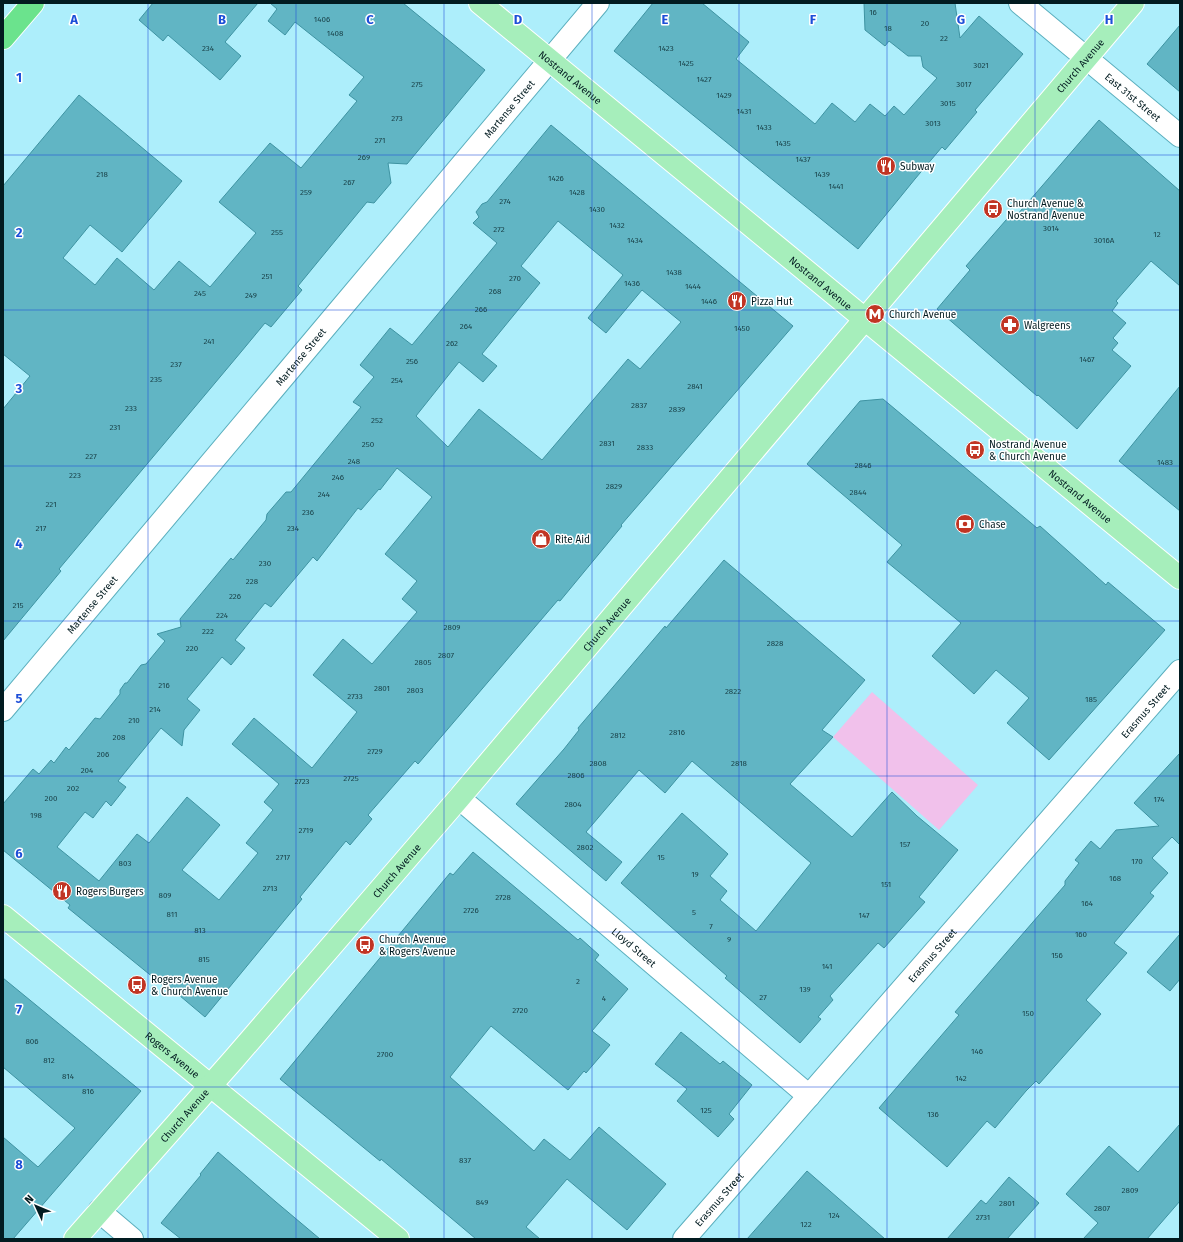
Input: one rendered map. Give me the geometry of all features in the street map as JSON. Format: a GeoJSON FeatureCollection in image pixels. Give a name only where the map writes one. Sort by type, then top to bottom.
{"type":"FeatureCollection","features":[{"type":"Feature","properties":{"kind":"highway"},"geometry":{"type":"LineString","coordinates":[[3,38],[33,3]]}},
{"type":"Feature","properties":{"kind":"main road","name":"Nostrand Avenue"},"geometry":{"type":"LineString","coordinates":[[480,3],[1180,578]]}},
{"type":"Feature","properties":{"kind":"main road","name":"Church Avenue"},"geometry":{"type":"LineString","coordinates":[[75,1239],[99,1210],[211,1085],[459,798],[1133,3]]}},
{"type":"Feature","properties":{"kind":"main road","name":"Rogers Avenue"},"geometry":{"type":"LineString","coordinates":[[3,916],[398,1239]]}},
{"type":"Feature","properties":{"kind":"street","name":"Martense Street"},"geometry":{"type":"LineString","coordinates":[[3,710],[598,3]]}},
{"type":"Feature","properties":{"kind":"street","name":"East 31st Street"},"geometry":{"type":"LineString","coordinates":[[1020,3],[1180,136]]}},
{"type":"Feature","properties":{"kind":"street","name":"Erasmus Street"},"geometry":{"type":"LineString","coordinates":[[684,1239],[1180,671]]}},
{"type":"Feature","properties":{"kind":"street","name":"Lloyd Street"},"geometry":{"type":"LineString","coordinates":[[459,798],[809,1096]]}},
{"type":"Feature","properties":{"kind":"street"},"geometry":{"type":"LineString","coordinates":[[99,1210],[132,1239]]}},
{"type":"Feature","properties":{"kind":"shaded area"},"geometry":{"type":"Polygon","coordinates":[[[872,692],[978,785],[939,830],[833,737],[872,692]]]}},
{"type":"Feature","properties":{"kind":"building"},"geometry":{"type":"Polygon","coordinates":[[[153,3],[258,3],[225,42],[241,56],[220,80],[168,35],[163,41],[139,20],[153,3]]]}},
{"type":"Feature","properties":{"kind":"building"},"geometry":{"type":"Polygon","coordinates":[[[270,3],[403,3],[485,70],[407,164],[388,163],[391,183],[374,203],[367,202],[298,286],[302,290],[271,327],[265,323],[59,569],[61,571],[3,641],[3,409],[30,376],[3,354],[3,186],[79,95],[182,181],[122,252],[90,225],[63,258],[95,285],[117,258],[154,290],[179,261],[210,287],[256,233],[219,202],[270,143],[301,168],[357,101],[349,95],[364,77],[295,22],[285,35],[268,21],[277,9],[270,3]]]}},
{"type":"Feature","properties":{"kind":"building"},"geometry":{"type":"Polygon","coordinates":[[[653,3],[702,3],[749,42],[736,59],[815,124],[832,103],[855,122],[870,104],[885,116],[894,106],[904,115],[937,78],[923,67],[921,56],[908,56],[889,41],[885,46],[865,30],[864,3],[955,3],[960,38],[979,16],[1023,54],[975,110],[977,112],[945,150],[942,147],[858,249],[614,51],[653,3]]]}},
{"type":"Feature","properties":{"kind":"building"},"geometry":{"type":"Polygon","coordinates":[[[1180,25],[1180,92],[1147,64],[1180,25]]]}},
{"type":"Feature","properties":{"kind":"building"},"geometry":{"type":"Polygon","coordinates":[[[1099,120],[1180,191],[1180,286],[1151,261],[1116,301],[1118,303],[1112,311],[1126,323],[1113,338],[1118,343],[1112,350],[1131,366],[1077,429],[937,309],[970,270],[966,266],[1013,212],[1017,215],[1099,120]]]}},
{"type":"Feature","properties":{"kind":"building"},"geometry":{"type":"Polygon","coordinates":[[[551,125],[793,326],[621,525],[622,526],[560,601],[558,600],[418,764],[415,761],[368,815],[372,819],[350,845],[346,841],[300,897],[302,899],[205,1017],[167,985],[165,987],[68,908],[70,905],[3,850],[3,804],[33,769],[39,774],[51,760],[54,763],[66,747],[69,750],[95,718],[100,719],[120,694],[120,690],[125,683],[127,683],[141,665],[146,664],[165,641],[157,634],[181,627],[180,619],[231,558],[233,560],[266,520],[267,514],[286,492],[291,492],[361,407],[353,402],[374,377],[360,365],[390,328],[412,345],[497,243],[473,223],[479,217],[476,212],[482,204],[487,202],[551,125]],[[558,221],[521,266],[540,283],[482,354],[497,366],[483,382],[459,362],[416,416],[448,447],[479,409],[542,460],[628,359],[640,369],[681,322],[642,290],[606,333],[588,318],[623,275],[558,221]],[[397,468],[380,490],[379,489],[361,510],[358,508],[317,561],[313,557],[271,607],[265,603],[235,640],[245,648],[231,665],[222,657],[187,699],[200,710],[184,730],[182,746],[161,728],[118,781],[126,787],[111,806],[106,801],[93,818],[85,812],[57,847],[99,881],[137,834],[149,843],[187,797],[220,825],[182,870],[219,900],[258,853],[246,843],[273,810],[264,802],[279,784],[232,744],[254,718],[312,768],[357,712],[313,675],[343,639],[372,664],[417,612],[402,599],[417,581],[385,554],[432,497],[397,468]]]}},
{"type":"Feature","properties":{"kind":"building"},"geometry":{"type":"Polygon","coordinates":[[[1180,386],[1180,511],[1119,461],[1180,386]]]}},
{"type":"Feature","properties":{"kind":"building"},"geometry":{"type":"Polygon","coordinates":[[[883,399],[1037,528],[1040,526],[1106,585],[1108,582],[1165,630],[1049,760],[1007,723],[1029,698],[996,670],[974,694],[932,656],[961,623],[887,562],[902,545],[807,464],[860,401],[883,399]]]}},
{"type":"Feature","properties":{"kind":"building"},"geometry":{"type":"Polygon","coordinates":[[[724,560],[865,680],[822,730],[833,737],[790,784],[852,837],[892,792],[917,816],[958,850],[919,897],[925,902],[884,948],[878,943],[830,996],[833,1000],[818,1017],[821,1019],[800,1043],[725,978],[727,976],[621,883],[682,813],[728,854],[710,876],[727,891],[720,900],[756,931],[811,863],[692,761],[665,793],[639,770],[586,832],[622,862],[606,881],[516,804],[564,749],[579,730],[578,728],[665,626],[666,628],[724,560]]]}},
{"type":"Feature","properties":{"kind":"building"},"geometry":{"type":"Polygon","coordinates":[[[1180,753],[1180,845],[1172,837],[1152,858],[1168,873],[1150,893],[1154,896],[1114,943],[1127,953],[1086,1000],[1101,1014],[1039,1084],[1036,1081],[1026,1091],[995,1128],[987,1121],[947,1167],[879,1108],[959,1015],[955,1012],[1065,885],[1065,881],[1079,863],[1075,860],[1091,841],[1100,849],[1116,830],[1159,826],[1134,803],[1180,753]]]}},
{"type":"Feature","properties":{"kind":"building"},"geometry":{"type":"Polygon","coordinates":[[[473,852],[578,940],[580,938],[599,955],[595,960],[628,989],[592,1031],[610,1045],[586,1073],[584,1071],[568,1090],[491,1026],[450,1077],[534,1151],[544,1139],[570,1160],[599,1127],[666,1184],[627,1230],[567,1179],[526,1227],[540,1239],[476,1239],[381,1159],[380,1161],[280,1079],[450,873],[453,875],[473,852]]]}},
{"type":"Feature","properties":{"kind":"building"},"geometry":{"type":"Polygon","coordinates":[[[1180,934],[1180,979],[1170,991],[1147,972],[1180,934]]]}},
{"type":"Feature","properties":{"kind":"building"},"geometry":{"type":"Polygon","coordinates":[[[3,978],[141,1091],[13,1239],[3,1239],[3,1137],[38,1167],[75,1128],[3,1067],[3,978]]]}},
{"type":"Feature","properties":{"kind":"building"},"geometry":{"type":"Polygon","coordinates":[[[681,1032],[720,1064],[723,1061],[752,1085],[729,1114],[734,1119],[718,1137],[677,1101],[687,1089],[655,1064],[681,1032]]]}},
{"type":"Feature","properties":{"kind":"building"},"geometry":{"type":"Polygon","coordinates":[[[1180,1124],[1180,1201],[1147,1239],[1083,1239],[1098,1223],[1066,1194],[1109,1146],[1138,1172],[1180,1124]]]}},
{"type":"Feature","properties":{"kind":"building"},"geometry":{"type":"Polygon","coordinates":[[[218,1152],[320,1239],[181,1239],[161,1223],[218,1152]]]}},
{"type":"Feature","properties":{"kind":"building"},"geometry":{"type":"Polygon","coordinates":[[[807,1171],[885,1239],[747,1239],[807,1171]]]}},
{"type":"Feature","properties":{"kind":"building"},"geometry":{"type":"Polygon","coordinates":[[[1009,1177],[1039,1203],[1007,1239],[947,1239],[981,1200],[986,1204],[1009,1177]]]}},
{"type":"Feature","properties":{"kind":"place","name":"Subway"},"geometry":{"type":"Point","coordinates":[886,166]}},
{"type":"Feature","properties":{"kind":"place","name":"Church Avenue & Nostrand Avenue"},"geometry":{"type":"Point","coordinates":[993,209]}},
{"type":"Feature","properties":{"kind":"place","name":"Pizza Hut"},"geometry":{"type":"Point","coordinates":[737,301]}},
{"type":"Feature","properties":{"kind":"place","name":"Church Avenue"},"geometry":{"type":"Point","coordinates":[875,314]}},
{"type":"Feature","properties":{"kind":"place","name":"Walgreens"},"geometry":{"type":"Point","coordinates":[1010,325]}},
{"type":"Feature","properties":{"kind":"place","name":"Nostrand Avenue & Church Avenue"},"geometry":{"type":"Point","coordinates":[975,450]}},
{"type":"Feature","properties":{"kind":"place","name":"Chase"},"geometry":{"type":"Point","coordinates":[965,524]}},
{"type":"Feature","properties":{"kind":"place","name":"Rite Aid"},"geometry":{"type":"Point","coordinates":[541,539]}},
{"type":"Feature","properties":{"kind":"place","name":"Rogers Burgers"},"geometry":{"type":"Point","coordinates":[62,891]}},
{"type":"Feature","properties":{"kind":"place","name":"Church Avenue & Rogers Avenue"},"geometry":{"type":"Point","coordinates":[365,945]}},
{"type":"Feature","properties":{"kind":"place","name":"Rogers Avenue & Church Avenue"},"geometry":{"type":"Point","coordinates":[137,985]}}]}
